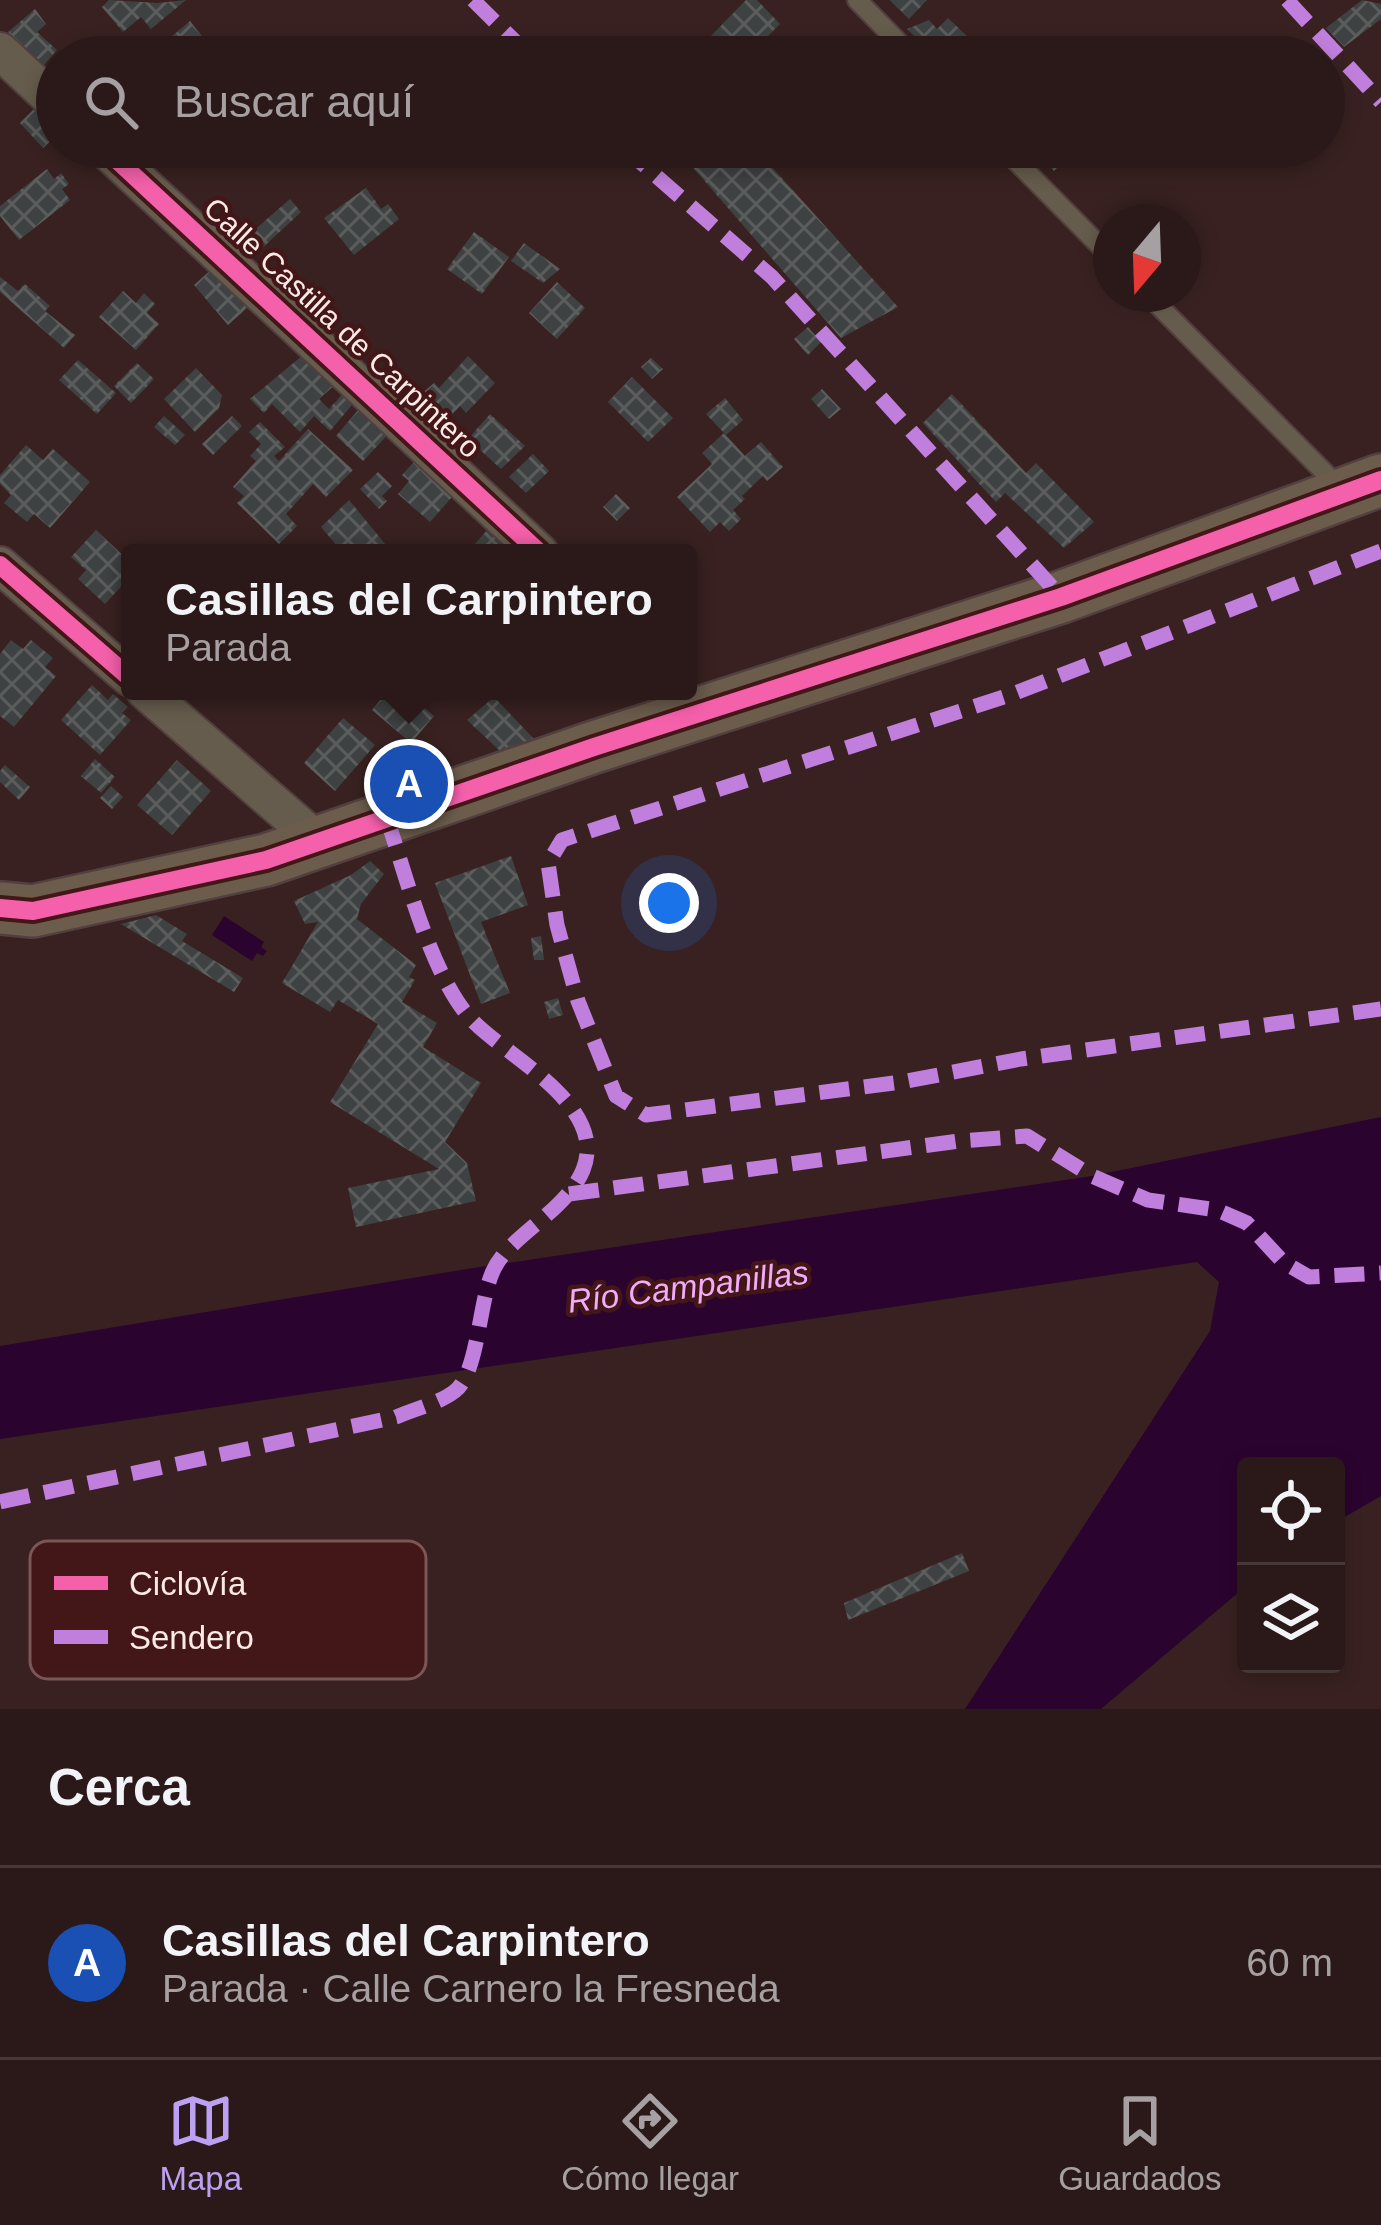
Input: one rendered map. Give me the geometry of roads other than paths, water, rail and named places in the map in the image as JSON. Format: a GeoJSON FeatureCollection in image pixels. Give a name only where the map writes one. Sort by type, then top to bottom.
{"type":"FeatureCollection","features":[{"type":"Feature","properties":{"kind":"street"},"geometry":{"type":"LineString","coordinates":[[0,51],[36,84]]}},
{"type":"Feature","properties":{"kind":"street","name":"Calle Castilla de Carpintero"},"geometry":{"type":"LineString","coordinates":[[126,168],[530,544]]}},
{"type":"Feature","properties":{"kind":"street"},"geometry":{"type":"LineString","coordinates":[[0,908],[33,910],[266,860],[699,700],[1060,597],[1363,487]]}},
{"type":"Feature","properties":{"kind":"street"},"geometry":{"type":"LineString","coordinates":[[0,565],[121,670]]}},
{"type":"Feature","properties":{"kind":"street"},"geometry":{"type":"LineString","coordinates":[[155,700],[319,842]]}},
{"type":"Feature","properties":{"kind":"lane"},"geometry":{"type":"LineString","coordinates":[[857,0],[892,36]]}},
{"type":"Feature","properties":{"kind":"lane"},"geometry":{"type":"LineString","coordinates":[[1023,168],[1093,239]]}},
{"type":"Feature","properties":{"kind":"lane"},"geometry":{"type":"LineString","coordinates":[[1167,312],[1363,487]]}},
{"type":"Feature","properties":{"kind":"water"},"geometry":{"type":"Polygon","coordinates":[[[224,916],[264,942],[261,947],[267,951],[263,956],[257,953],[252,961],[212,935],[224,916]]]}},
{"type":"Feature","properties":{"kind":"water","name":"Río Campanillas"},"geometry":{"type":"Polygon","coordinates":[[[1381,1117],[1381,1496],[1345,1517],[1345,1457],[1237,1457],[1237,1594],[1101,1709],[965,1709],[1210,1331],[1219,1282],[1197,1262],[0,1439],[0,1346],[467,1269],[1092,1176],[1381,1117]]]}},
{"type":"Feature","properties":{"kind":"place","name":"Casillas del Carpintero"},"geometry":{"type":"Point","coordinates":[409,784]}}]}
